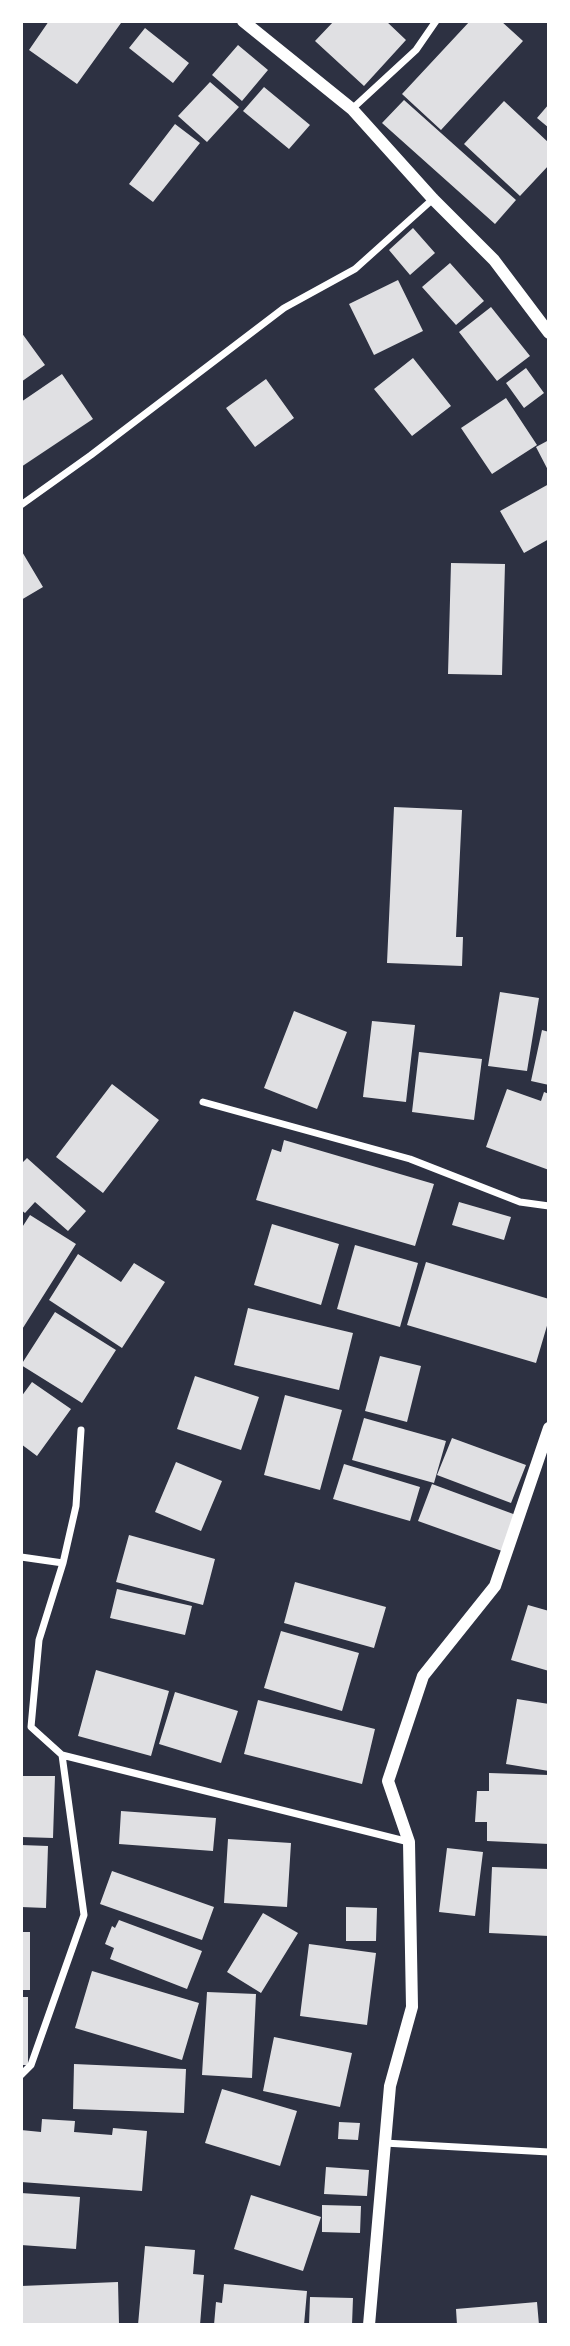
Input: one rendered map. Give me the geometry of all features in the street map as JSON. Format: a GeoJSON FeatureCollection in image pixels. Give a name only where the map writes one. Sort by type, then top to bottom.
{"type":"FeatureCollection","features":[{"type":"Feature","properties":{"kind":"street"},"geometry":{"type":"LineString","coordinates":[[243,21],[352,109],[433,199],[494,260],[549,332]]}},
{"type":"Feature","properties":{"kind":"street"},"geometry":{"type":"LineString","coordinates":[[352,109],[416,50],[436,21]]}},
{"type":"Feature","properties":{"kind":"street"},"geometry":{"type":"LineString","coordinates":[[21,505],[284,308],[355,269],[433,199]]}},
{"type":"Feature","properties":{"kind":"street"},"geometry":{"type":"LineString","coordinates":[[203,1102],[410,1159],[520,1202],[549,1206]]}},
{"type":"Feature","properties":{"kind":"street"},"geometry":{"type":"LineString","coordinates":[[369,2325],[390,2086],[412,2007],[409,1842],[388,1781],[423,1676],[495,1586],[549,1428]]}},
{"type":"Feature","properties":{"kind":"street"},"geometry":{"type":"LineString","coordinates":[[80,1430],[76,1506],[63,1563],[39,1640],[31,1727],[62,1755],[409,1842]]}},
{"type":"Feature","properties":{"kind":"street"},"geometry":{"type":"LineString","coordinates":[[21,1557],[63,1563]]}},
{"type":"Feature","properties":{"kind":"street"},"geometry":{"type":"LineString","coordinates":[[21,2075],[31,2065],[84,1915],[62,1755]]}},
{"type":"Feature","properties":{"kind":"street"},"geometry":{"type":"LineString","coordinates":[[383,2143],[549,2152]]}},
{"type":"Feature","properties":{"kind":"building"},"geometry":{"type":"Polygon","coordinates":[[[49,21],[121,23],[77,84],[29,50],[49,21]]]}},
{"type":"Feature","properties":{"kind":"building"},"geometry":{"type":"Polygon","coordinates":[[[334,21],[386,21],[406,40],[364,86],[315,41],[334,21]]]}},
{"type":"Feature","properties":{"kind":"building"},"geometry":{"type":"Polygon","coordinates":[[[470,21],[501,21],[523,41],[441,130],[402,94],[470,21]]]}},
{"type":"Feature","properties":{"kind":"building"},"geometry":{"type":"Polygon","coordinates":[[[145,28],[189,63],[173,83],[129,48],[145,28]]]}},
{"type":"Feature","properties":{"kind":"building"},"geometry":{"type":"Polygon","coordinates":[[[238,45],[268,70],[242,101],[212,75],[238,45]]]}},
{"type":"Feature","properties":{"kind":"building"},"geometry":{"type":"Polygon","coordinates":[[[210,82],[239,107],[207,142],[178,116],[210,82]]]}},
{"type":"Feature","properties":{"kind":"building"},"geometry":{"type":"Polygon","coordinates":[[[264,87],[310,125],[289,149],[243,111],[264,87]]]}},
{"type":"Feature","properties":{"kind":"building"},"geometry":{"type":"Polygon","coordinates":[[[404,100],[516,200],[495,224],[382,123],[404,100]]]}},
{"type":"Feature","properties":{"kind":"building"},"geometry":{"type":"Polygon","coordinates":[[[504,101],[549,143],[549,165],[520,196],[464,144],[504,101]]]}},
{"type":"Feature","properties":{"kind":"building"},"geometry":{"type":"Polygon","coordinates":[[[549,104],[549,128],[537,118],[549,104]]]}},
{"type":"Feature","properties":{"kind":"building"},"geometry":{"type":"Polygon","coordinates":[[[175,124],[200,143],[153,202],[129,184],[175,124]]]}},
{"type":"Feature","properties":{"kind":"building"},"geometry":{"type":"Polygon","coordinates":[[[413,228],[435,253],[410,275],[389,250],[413,228]]]}},
{"type":"Feature","properties":{"kind":"building"},"geometry":{"type":"Polygon","coordinates":[[[450,263],[484,301],[456,325],[422,287],[450,263]]]}},
{"type":"Feature","properties":{"kind":"building"},"geometry":{"type":"Polygon","coordinates":[[[398,280],[423,331],[374,355],[349,304],[398,280]]]}},
{"type":"Feature","properties":{"kind":"building"},"geometry":{"type":"Polygon","coordinates":[[[491,307],[530,356],[497,381],[459,332],[491,307]]]}},
{"type":"Feature","properties":{"kind":"building"},"geometry":{"type":"Polygon","coordinates":[[[21,332],[45,365],[21,382],[21,332]]]}},
{"type":"Feature","properties":{"kind":"building"},"geometry":{"type":"Polygon","coordinates":[[[413,358],[451,406],[412,436],[374,389],[413,358]]]}},
{"type":"Feature","properties":{"kind":"building"},"geometry":{"type":"Polygon","coordinates":[[[526,368],[544,393],[524,408],[506,383],[526,368]]]}},
{"type":"Feature","properties":{"kind":"building"},"geometry":{"type":"Polygon","coordinates":[[[62,374],[93,419],[21,467],[21,402],[62,374]]]}},
{"type":"Feature","properties":{"kind":"building"},"geometry":{"type":"Polygon","coordinates":[[[266,379],[294,418],[255,447],[226,408],[266,379]]]}},
{"type":"Feature","properties":{"kind":"building"},"geometry":{"type":"Polygon","coordinates":[[[506,398],[537,445],[492,474],[461,428],[506,398]]]}},
{"type":"Feature","properties":{"kind":"building"},"geometry":{"type":"Polygon","coordinates":[[[549,440],[549,472],[536,447],[549,440]]]}},
{"type":"Feature","properties":{"kind":"building"},"geometry":{"type":"Polygon","coordinates":[[[549,484],[549,539],[524,553],[500,511],[549,484]]]}},
{"type":"Feature","properties":{"kind":"building"},"geometry":{"type":"Polygon","coordinates":[[[21,550],[43,587],[21,600],[21,550]]]}},
{"type":"Feature","properties":{"kind":"building"},"geometry":{"type":"Polygon","coordinates":[[[451,563],[505,564],[502,675],[448,674],[451,563]]]}},
{"type":"Feature","properties":{"kind":"building"},"geometry":{"type":"Polygon","coordinates":[[[394,807],[462,810],[456,937],[463,937],[462,966],[387,963],[394,807]]]}},
{"type":"Feature","properties":{"kind":"building"},"geometry":{"type":"Polygon","coordinates":[[[500,992],[539,998],[527,1071],[488,1066],[500,992]]]}},
{"type":"Feature","properties":{"kind":"building"},"geometry":{"type":"Polygon","coordinates":[[[294,1011],[347,1032],[317,1109],[264,1088],[294,1011]]]}},
{"type":"Feature","properties":{"kind":"building"},"geometry":{"type":"Polygon","coordinates":[[[372,1021],[415,1025],[406,1102],[363,1097],[372,1021]]]}},
{"type":"Feature","properties":{"kind":"building"},"geometry":{"type":"Polygon","coordinates":[[[542,1030],[549,1032],[549,1085],[531,1081],[542,1030]]]}},
{"type":"Feature","properties":{"kind":"building"},"geometry":{"type":"Polygon","coordinates":[[[419,1052],[482,1059],[474,1120],[412,1112],[419,1052]]]}},
{"type":"Feature","properties":{"kind":"building"},"geometry":{"type":"Polygon","coordinates":[[[112,1084],[159,1120],[103,1193],[56,1157],[112,1084]]]}},
{"type":"Feature","properties":{"kind":"building"},"geometry":{"type":"Polygon","coordinates":[[[507,1089],[541,1101],[544,1092],[549,1094],[549,1170],[486,1147],[507,1089]]]}},
{"type":"Feature","properties":{"kind":"building"},"geometry":{"type":"Polygon","coordinates":[[[284,1140],[434,1184],[415,1246],[256,1200],[272,1149],[281,1152],[284,1140]]]}},
{"type":"Feature","properties":{"kind":"building"},"geometry":{"type":"Polygon","coordinates":[[[27,1158],[86,1211],[68,1231],[35,1202],[25,1213],[21,1210],[21,1164],[27,1158]]]}},
{"type":"Feature","properties":{"kind":"building"},"geometry":{"type":"Polygon","coordinates":[[[459,1202],[511,1217],[504,1240],[452,1225],[459,1202]]]}},
{"type":"Feature","properties":{"kind":"building"},"geometry":{"type":"Polygon","coordinates":[[[30,1215],[76,1244],[21,1331],[21,1229],[30,1215]]]}},
{"type":"Feature","properties":{"kind":"building"},"geometry":{"type":"Polygon","coordinates":[[[272,1224],[339,1244],[321,1305],[254,1285],[272,1224]]]}},
{"type":"Feature","properties":{"kind":"building"},"geometry":{"type":"Polygon","coordinates":[[[355,1245],[418,1263],[400,1327],[337,1309],[355,1245]]]}},
{"type":"Feature","properties":{"kind":"building"},"geometry":{"type":"Polygon","coordinates":[[[78,1254],[121,1282],[134,1263],[165,1282],[122,1348],[49,1300],[78,1254]]]}},
{"type":"Feature","properties":{"kind":"building"},"geometry":{"type":"Polygon","coordinates":[[[426,1262],[549,1299],[549,1319],[536,1363],[407,1325],[426,1262]]]}},
{"type":"Feature","properties":{"kind":"building"},"geometry":{"type":"Polygon","coordinates":[[[248,1308],[353,1333],[339,1390],[234,1365],[248,1308]]]}},
{"type":"Feature","properties":{"kind":"building"},"geometry":{"type":"Polygon","coordinates":[[[55,1312],[116,1350],[82,1403],[21,1365],[55,1312]]]}},
{"type":"Feature","properties":{"kind":"building"},"geometry":{"type":"Polygon","coordinates":[[[380,1356],[421,1366],[407,1422],[365,1411],[380,1356]]]}},
{"type":"Feature","properties":{"kind":"building"},"geometry":{"type":"Polygon","coordinates":[[[195,1376],[259,1397],[241,1450],[177,1429],[195,1376]]]}},
{"type":"Feature","properties":{"kind":"building"},"geometry":{"type":"Polygon","coordinates":[[[32,1382],[71,1409],[37,1456],[21,1444],[21,1397],[32,1382]]]}},
{"type":"Feature","properties":{"kind":"building"},"geometry":{"type":"Polygon","coordinates":[[[285,1395],[342,1410],[320,1490],[264,1475],[285,1395]]]}},
{"type":"Feature","properties":{"kind":"building"},"geometry":{"type":"Polygon","coordinates":[[[364,1418],[446,1441],[434,1483],[352,1460],[364,1418]]]}},
{"type":"Feature","properties":{"kind":"building"},"geometry":{"type":"Polygon","coordinates":[[[452,1438],[526,1465],[511,1503],[437,1475],[452,1438]]]}},
{"type":"Feature","properties":{"kind":"building"},"geometry":{"type":"Polygon","coordinates":[[[176,1462],[222,1481],[201,1531],[155,1512],[176,1462]]]}},
{"type":"Feature","properties":{"kind":"building"},"geometry":{"type":"Polygon","coordinates":[[[344,1464],[420,1487],[410,1521],[333,1499],[344,1464]]]}},
{"type":"Feature","properties":{"kind":"building"},"geometry":{"type":"Polygon","coordinates":[[[432,1484],[516,1515],[502,1551],[418,1521],[432,1484]]]}},
{"type":"Feature","properties":{"kind":"building"},"geometry":{"type":"Polygon","coordinates":[[[129,1535],[215,1559],[203,1605],[116,1582],[129,1535]]]}},
{"type":"Feature","properties":{"kind":"building"},"geometry":{"type":"Polygon","coordinates":[[[295,1582],[386,1607],[374,1648],[284,1623],[295,1582]]]}},
{"type":"Feature","properties":{"kind":"building"},"geometry":{"type":"Polygon","coordinates":[[[117,1589],[192,1606],[185,1635],[110,1618],[117,1589]]]}},
{"type":"Feature","properties":{"kind":"building"},"geometry":{"type":"Polygon","coordinates":[[[528,1605],[549,1611],[549,1671],[511,1660],[528,1605]]]}},
{"type":"Feature","properties":{"kind":"building"},"geometry":{"type":"Polygon","coordinates":[[[281,1631],[359,1653],[342,1711],[264,1688],[281,1631]]]}},
{"type":"Feature","properties":{"kind":"building"},"geometry":{"type":"Polygon","coordinates":[[[96,1670],[169,1691],[151,1756],[78,1736],[96,1670]]]}},
{"type":"Feature","properties":{"kind":"building"},"geometry":{"type":"Polygon","coordinates":[[[175,1692],[238,1711],[221,1763],[159,1744],[175,1692]]]}},
{"type":"Feature","properties":{"kind":"building"},"geometry":{"type":"Polygon","coordinates":[[[517,1699],[549,1704],[549,1771],[506,1764],[517,1699]]]}},
{"type":"Feature","properties":{"kind":"building"},"geometry":{"type":"Polygon","coordinates":[[[258,1700],[375,1729],[362,1784],[244,1754],[258,1700]]]}},
{"type":"Feature","properties":{"kind":"building"},"geometry":{"type":"Polygon","coordinates":[[[489,1773],[549,1775],[549,1844],[487,1841],[487,1822],[475,1822],[477,1791],[489,1791],[489,1773]]]}},
{"type":"Feature","properties":{"kind":"building"},"geometry":{"type":"Polygon","coordinates":[[[21,1776],[55,1776],[53,1838],[21,1837],[21,1776]]]}},
{"type":"Feature","properties":{"kind":"building"},"geometry":{"type":"Polygon","coordinates":[[[121,1811],[216,1818],[213,1851],[119,1844],[121,1811]]]}},
{"type":"Feature","properties":{"kind":"building"},"geometry":{"type":"Polygon","coordinates":[[[228,1839],[291,1843],[287,1907],[224,1903],[228,1839]]]}},
{"type":"Feature","properties":{"kind":"building"},"geometry":{"type":"Polygon","coordinates":[[[21,1845],[48,1846],[46,1908],[21,1907],[21,1845]]]}},
{"type":"Feature","properties":{"kind":"building"},"geometry":{"type":"Polygon","coordinates":[[[447,1848],[483,1852],[475,1916],[439,1912],[447,1848]]]}},
{"type":"Feature","properties":{"kind":"building"},"geometry":{"type":"Polygon","coordinates":[[[492,1867],[549,1869],[549,1936],[489,1933],[492,1867]]]}},
{"type":"Feature","properties":{"kind":"building"},"geometry":{"type":"Polygon","coordinates":[[[112,1871],[214,1907],[202,1940],[100,1904],[112,1871]]]}},
{"type":"Feature","properties":{"kind":"building"},"geometry":{"type":"Polygon","coordinates":[[[346,1907],[377,1908],[376,1941],[346,1941],[346,1907]]]}},
{"type":"Feature","properties":{"kind":"building"},"geometry":{"type":"Polygon","coordinates":[[[263,1913],[298,1933],[261,1993],[227,1972],[263,1913]]]}},
{"type":"Feature","properties":{"kind":"building"},"geometry":{"type":"Polygon","coordinates":[[[119,1920],[202,1951],[187,1989],[110,1959],[114,1948],[105,1944],[112,1926],[115,1928],[119,1920]]]}},
{"type":"Feature","properties":{"kind":"building"},"geometry":{"type":"Polygon","coordinates":[[[21,1932],[30,1932],[30,1990],[21,1990],[21,1932]]]}},
{"type":"Feature","properties":{"kind":"building"},"geometry":{"type":"Polygon","coordinates":[[[309,1944],[376,1953],[367,2025],[300,2016],[309,1944]]]}},
{"type":"Feature","properties":{"kind":"building"},"geometry":{"type":"Polygon","coordinates":[[[92,1971],[199,2003],[182,2060],[75,2028],[92,1971]]]}},
{"type":"Feature","properties":{"kind":"building"},"geometry":{"type":"Polygon","coordinates":[[[207,1992],[256,1994],[252,2078],[202,2075],[207,1992]]]}},
{"type":"Feature","properties":{"kind":"building"},"geometry":{"type":"Polygon","coordinates":[[[21,1997],[28,1997],[28,2065],[21,2065],[21,1997]]]}},
{"type":"Feature","properties":{"kind":"building"},"geometry":{"type":"Polygon","coordinates":[[[274,2037],[352,2053],[340,2107],[263,2091],[274,2037]]]}},
{"type":"Feature","properties":{"kind":"building"},"geometry":{"type":"Polygon","coordinates":[[[74,2064],[186,2069],[184,2113],[73,2109],[74,2064]]]}},
{"type":"Feature","properties":{"kind":"building"},"geometry":{"type":"Polygon","coordinates":[[[222,2089],[297,2111],[280,2166],[205,2143],[222,2089]]]}},
{"type":"Feature","properties":{"kind":"building"},"geometry":{"type":"Polygon","coordinates":[[[42,2119],[75,2121],[74,2132],[112,2135],[113,2128],[147,2131],[142,2191],[21,2182],[21,2130],[41,2132],[42,2119]]]}},
{"type":"Feature","properties":{"kind":"building"},"geometry":{"type":"Polygon","coordinates":[[[339,2122],[360,2123],[358,2140],[338,2139],[339,2122]]]}},
{"type":"Feature","properties":{"kind":"building"},"geometry":{"type":"Polygon","coordinates":[[[326,2167],[369,2170],[367,2196],[324,2194],[326,2167]]]}},
{"type":"Feature","properties":{"kind":"building"},"geometry":{"type":"Polygon","coordinates":[[[21,2193],[80,2197],[76,2249],[21,2245],[21,2193]]]}},
{"type":"Feature","properties":{"kind":"building"},"geometry":{"type":"Polygon","coordinates":[[[251,2195],[321,2217],[303,2271],[234,2249],[251,2195]]]}},
{"type":"Feature","properties":{"kind":"building"},"geometry":{"type":"Polygon","coordinates":[[[322,2205],[361,2206],[360,2233],[322,2232],[322,2205]]]}},
{"type":"Feature","properties":{"kind":"building"},"geometry":{"type":"Polygon","coordinates":[[[145,2246],[195,2250],[193,2274],[204,2275],[200,2325],[138,2325],[145,2246]]]}},
{"type":"Feature","properties":{"kind":"building"},"geometry":{"type":"Polygon","coordinates":[[[118,2282],[119,2325],[21,2325],[21,2286],[118,2282]]]}},
{"type":"Feature","properties":{"kind":"building"},"geometry":{"type":"Polygon","coordinates":[[[224,2284],[307,2291],[304,2325],[214,2325],[216,2302],[222,2303],[224,2284]]]}},
{"type":"Feature","properties":{"kind":"building"},"geometry":{"type":"Polygon","coordinates":[[[310,2297],[353,2298],[352,2325],[309,2325],[310,2297]]]}},
{"type":"Feature","properties":{"kind":"building"},"geometry":{"type":"Polygon","coordinates":[[[537,2302],[539,2325],[457,2325],[456,2309],[537,2302]]]}}]}
